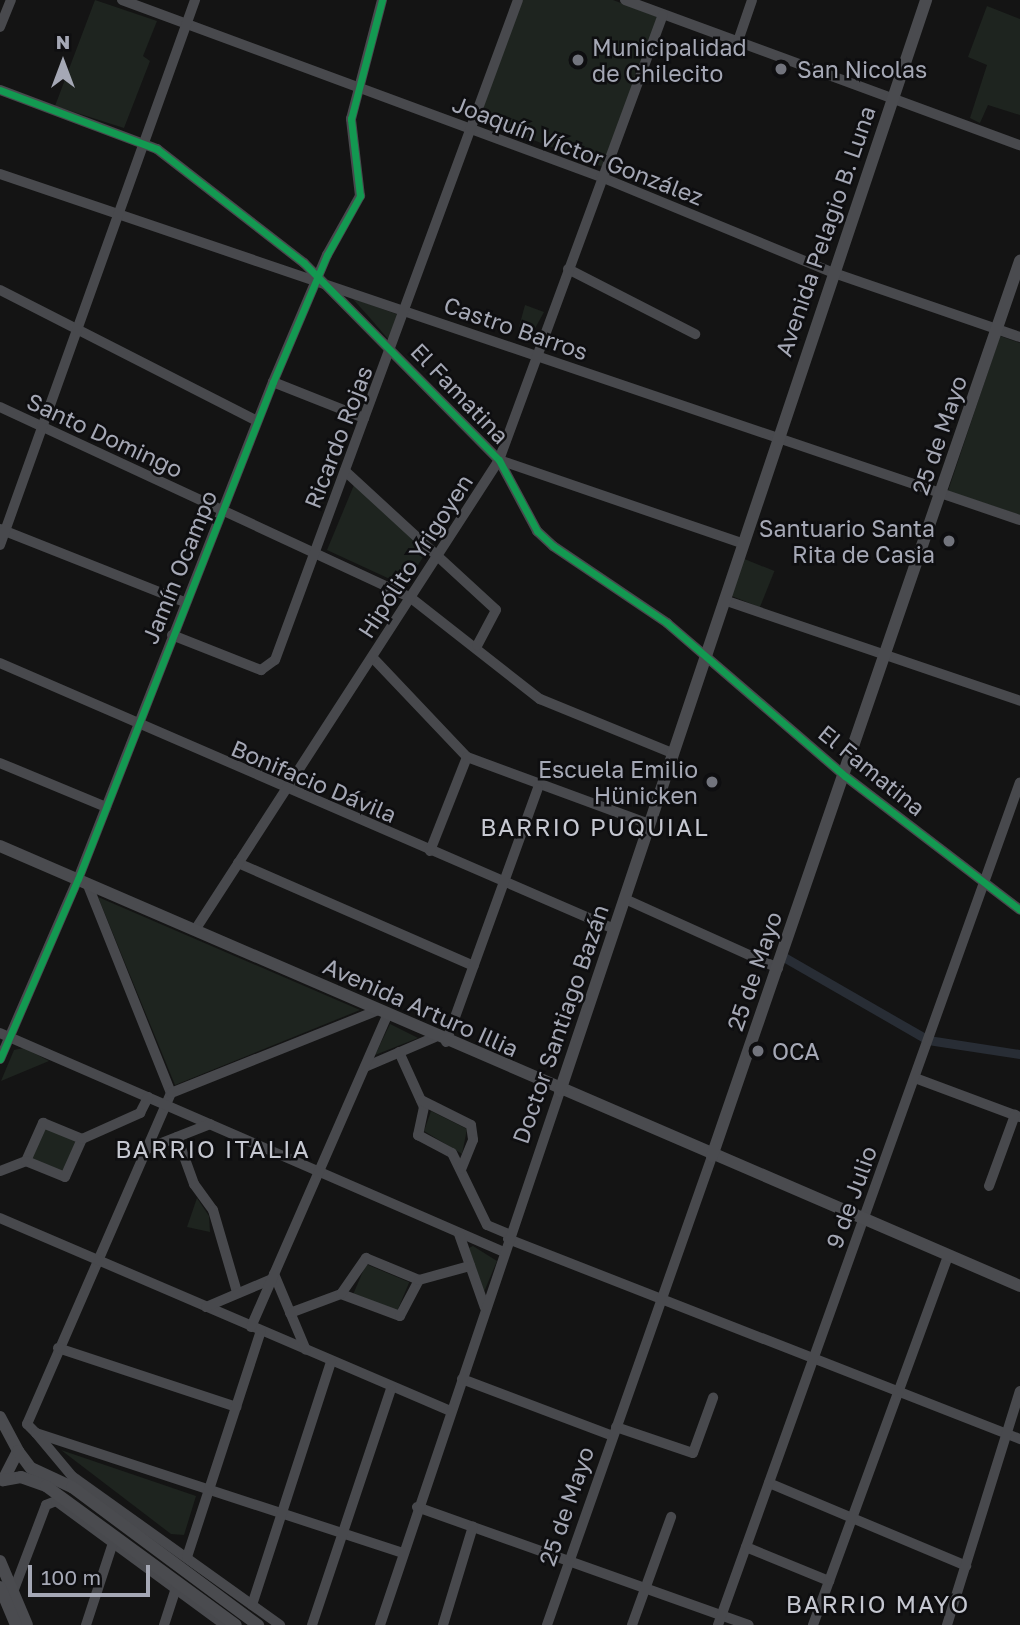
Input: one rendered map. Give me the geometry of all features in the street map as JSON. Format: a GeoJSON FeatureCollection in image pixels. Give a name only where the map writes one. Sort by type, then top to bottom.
{"type":"FeatureCollection","features":[{"type":"Feature","properties":{"kind":"main road","name":"Avenida Pelagio B. Luna"},"geometry":{"type":"LineString","coordinates":[[778,436],[926,0]]}},
{"type":"Feature","properties":{"kind":"main road","name":"25 de Mayo"},"geometry":{"type":"LineString","coordinates":[[712,1156],[845,776],[1020,261]]}},
{"type":"Feature","properties":{"kind":"main road","name":"Doctor Santiago Bazán"},"geometry":{"type":"LineString","coordinates":[[560,1091],[778,436]]}},
{"type":"Feature","properties":{"kind":"main road","name":"Avenida Arturo Illia"},"geometry":{"type":"LineString","coordinates":[[0,846],[560,1091],[1020,1286]]}},
{"type":"Feature","properties":{"kind":"main road"},"geometry":{"type":"LineString","coordinates":[[0,1418],[31,1468],[72,1487],[258,1625]]}},
{"type":"Feature","properties":{"kind":"main road"},"geometry":{"type":"LineString","coordinates":[[2,1481],[18,1451]]}},
{"type":"Feature","properties":{"kind":"main road"},"geometry":{"type":"LineString","coordinates":[[2,1481],[21,1477],[46,1486],[236,1625]]}},
{"type":"Feature","properties":{"kind":"main road"},"geometry":{"type":"LineString","coordinates":[[0,1561],[27,1625]]}},
{"type":"Feature","properties":{"kind":"main road"},"geometry":{"type":"LineString","coordinates":[[0,1587],[16,1625]]}},
{"type":"Feature","properties":{"kind":"street"},"geometry":{"type":"LineString","coordinates":[[0,27],[10,0]]}},
{"type":"Feature","properties":{"kind":"street","name":"Joaquín Víctor González"},"geometry":{"type":"LineString","coordinates":[[122,0],[601,177],[834,273],[1020,337]]}},
{"type":"Feature","properties":{"kind":"street"},"geometry":{"type":"LineString","coordinates":[[0,545],[3,530],[43,426],[195,0]]}},
{"type":"Feature","properties":{"kind":"street","name":"Jamín Ocampo"},"geometry":{"type":"LineString","coordinates":[[0,1059],[4,1035],[82,881],[106,807],[184,602],[273,382],[317,279],[361,190],[351,138],[356,86],[382,0]]}},
{"type":"Feature","properties":{"kind":"street","name":"Ricardo Rojas"},"geometry":{"type":"LineString","coordinates":[[172,635],[270,668],[406,310],[518,0]]}},
{"type":"Feature","properties":{"kind":"street"},"geometry":{"type":"LineString","coordinates":[[625,0],[1020,145]]}},
{"type":"Feature","properties":{"kind":"street"},"geometry":{"type":"LineString","coordinates":[[738,41],[752,0]]}},
{"type":"Feature","properties":{"kind":"street","name":"Hipólito Yrigoyen"},"geometry":{"type":"LineString","coordinates":[[195,930],[283,789],[373,658],[499,460],[601,177],[663,15]]}},
{"type":"Feature","properties":{"kind":"street","name":"El Famatina"},"geometry":{"type":"LineString","coordinates":[[0,90],[145,142],[304,263],[499,460],[537,531],[704,653],[845,776],[983,884],[1020,909]]}},
{"type":"Feature","properties":{"kind":"street","name":"Castro Barros"},"geometry":{"type":"LineString","coordinates":[[0,174],[317,279],[1020,520]]}},
{"type":"Feature","properties":{"kind":"street"},"geometry":{"type":"LineString","coordinates":[[568,269],[695,334]]}},
{"type":"Feature","properties":{"kind":"street"},"geometry":{"type":"LineString","coordinates":[[0,290],[77,332],[257,421]]}},
{"type":"Feature","properties":{"kind":"street"},"geometry":{"type":"LineString","coordinates":[[273,382],[364,418]]}},
{"type":"Feature","properties":{"kind":"street","name":"Santo Domingo"},"geometry":{"type":"LineString","coordinates":[[0,407],[411,598],[477,645],[540,699],[672,753]]}},
{"type":"Feature","properties":{"kind":"street"},"geometry":{"type":"LineString","coordinates":[[499,460],[742,543]]}},
{"type":"Feature","properties":{"kind":"street"},"geometry":{"type":"LineString","coordinates":[[345,471],[439,553],[496,610],[477,645]]}},
{"type":"Feature","properties":{"kind":"street"},"geometry":{"type":"LineString","coordinates":[[3,530],[184,602]]}},
{"type":"Feature","properties":{"kind":"street"},"geometry":{"type":"LineString","coordinates":[[724,600],[1020,701]]}},
{"type":"Feature","properties":{"kind":"street"},"geometry":{"type":"LineString","coordinates":[[373,658],[467,757],[538,788],[649,824]]}},
{"type":"Feature","properties":{"kind":"street","name":"Bonifacio Dávila"},"geometry":{"type":"LineString","coordinates":[[0,663],[283,789],[614,929]]}},
{"type":"Feature","properties":{"kind":"street"},"geometry":{"type":"LineString","coordinates":[[430,851],[467,757]]}},
{"type":"Feature","properties":{"kind":"street"},"geometry":{"type":"LineString","coordinates":[[0,763],[106,807]]}},
{"type":"Feature","properties":{"kind":"street","name":"9 de Julio"},"geometry":{"type":"LineString","coordinates":[[719,1625],[1020,782]]}},
{"type":"Feature","properties":{"kind":"street"},"geometry":{"type":"LineString","coordinates":[[365,1067],[399,1052],[440,1039],[474,966],[538,788]]}},
{"type":"Feature","properties":{"kind":"street"},"geometry":{"type":"LineString","coordinates":[[238,863],[474,966]]}},
{"type":"Feature","properties":{"kind":"street"},"geometry":{"type":"LineString","coordinates":[[82,881],[171,1093],[26,1419],[72,1476],[280,1625]]}},
{"type":"Feature","properties":{"kind":"street"},"geometry":{"type":"LineString","coordinates":[[625,899],[778,968]]}},
{"type":"Feature","properties":{"kind":"street"},"geometry":{"type":"LineString","coordinates":[[171,1093],[382,1013]]}},
{"type":"Feature","properties":{"kind":"street"},"geometry":{"type":"LineString","coordinates":[[187,1557],[236,1407],[256,1329],[273,1277],[365,1067],[382,1013]]}},
{"type":"Feature","properties":{"kind":"street"},"geometry":{"type":"LineString","coordinates":[[4,1035],[504,1252]]}},
{"type":"Feature","properties":{"kind":"street"},"geometry":{"type":"LineString","coordinates":[[399,1052],[421,1100],[418,1135],[448,1149],[461,1169],[488,1225],[509,1237],[1020,1439]]}},
{"type":"Feature","properties":{"kind":"street"},"geometry":{"type":"LineString","coordinates":[[915,1078],[1017,1116],[989,1186]]}},
{"type":"Feature","properties":{"kind":"street","name":"Doctor Santiago Bazán"},"geometry":{"type":"LineString","coordinates":[[380,1625],[417,1507],[560,1091]]}},
{"type":"Feature","properties":{"kind":"street"},"geometry":{"type":"LineString","coordinates":[[0,1171],[26,1161],[65,1177],[82,1139],[140,1113],[148,1097]]}},
{"type":"Feature","properties":{"kind":"street"},"geometry":{"type":"LineString","coordinates":[[421,1100],[471,1125],[473,1140],[461,1169]]}},
{"type":"Feature","properties":{"kind":"street"},"geometry":{"type":"LineString","coordinates":[[26,1161],[43,1123],[82,1139]]}},
{"type":"Feature","properties":{"kind":"street"},"geometry":{"type":"LineString","coordinates":[[144,1150],[210,1124]]}},
{"type":"Feature","properties":{"kind":"street"},"geometry":{"type":"LineString","coordinates":[[177,1137],[194,1184],[213,1210],[237,1292]]}},
{"type":"Feature","properties":{"kind":"street","name":"25 de Mayo"},"geometry":{"type":"LineString","coordinates":[[547,1625],[712,1156]]}},
{"type":"Feature","properties":{"kind":"street"},"geometry":{"type":"LineString","coordinates":[[0,1218],[391,1389],[451,1411]]}},
{"type":"Feature","properties":{"kind":"street"},"geometry":{"type":"LineString","coordinates":[[459,1234],[485,1308]]}},
{"type":"Feature","properties":{"kind":"street"},"geometry":{"type":"LineString","coordinates":[[813,1625],[948,1256]]}},
{"type":"Feature","properties":{"kind":"street"},"geometry":{"type":"LineString","coordinates":[[341,1294],[359,1260],[366,1258],[419,1280],[470,1266]]}},
{"type":"Feature","properties":{"kind":"street"},"geometry":{"type":"LineString","coordinates":[[206,1307],[273,1277]]}},
{"type":"Feature","properties":{"kind":"street"},"geometry":{"type":"LineString","coordinates":[[273,1277],[306,1350]]}},
{"type":"Feature","properties":{"kind":"street"},"geometry":{"type":"LineString","coordinates":[[290,1313],[341,1294],[400,1316],[419,1280]]}},
{"type":"Feature","properties":{"kind":"street"},"geometry":{"type":"LineString","coordinates":[[58,1348],[236,1407]]}},
{"type":"Feature","properties":{"kind":"street"},"geometry":{"type":"LineString","coordinates":[[252,1605],[331,1362]]}},
{"type":"Feature","properties":{"kind":"street"},"geometry":{"type":"LineString","coordinates":[[462,1379],[614,1431],[693,1453],[713,1398]]}},
{"type":"Feature","properties":{"kind":"street"},"geometry":{"type":"LineString","coordinates":[[312,1625],[391,1389]]}},
{"type":"Feature","properties":{"kind":"street"},"geometry":{"type":"LineString","coordinates":[[947,1625],[1020,1391]]}},
{"type":"Feature","properties":{"kind":"street"},"geometry":{"type":"LineString","coordinates":[[36,1433],[403,1553]]}},
{"type":"Feature","properties":{"kind":"street"},"geometry":{"type":"LineString","coordinates":[[769,1483],[966,1566]]}},
{"type":"Feature","properties":{"kind":"street"},"geometry":{"type":"LineString","coordinates":[[13,1592],[49,1501],[113,1543],[225,1625]]}},
{"type":"Feature","properties":{"kind":"street"},"geometry":{"type":"LineString","coordinates":[[417,1507],[646,1586],[749,1625]]}},
{"type":"Feature","properties":{"kind":"street"},"geometry":{"type":"LineString","coordinates":[[632,1625],[671,1517]]}},
{"type":"Feature","properties":{"kind":"street"},"geometry":{"type":"LineString","coordinates":[[443,1625],[473,1526]]}},
{"type":"Feature","properties":{"kind":"street"},"geometry":{"type":"LineString","coordinates":[[86,1625],[113,1543]]}},
{"type":"Feature","properties":{"kind":"street"},"geometry":{"type":"LineString","coordinates":[[746,1547],[829,1581]]}},
{"type":"Feature","properties":{"kind":"street"},"geometry":{"type":"LineString","coordinates":[[164,1625],[176,1589]]}},
{"type":"Feature","properties":{"kind":"shaded area"},"geometry":{"type":"Polygon","coordinates":[[[95,0],[157,21],[143,56],[150,61],[124,128],[55,106],[95,0]]]}},
{"type":"Feature","properties":{"kind":"shaded area"},"geometry":{"type":"Polygon","coordinates":[[[521,0],[613,0],[658,17],[603,167],[479,119],[521,0]]]}},
{"type":"Feature","properties":{"kind":"shaded area"},"geometry":{"type":"Polygon","coordinates":[[[987,6],[1020,19],[1020,115],[988,105],[980,123],[970,118],[987,65],[968,57],[987,6]]]}},
{"type":"Feature","properties":{"kind":"shaded area"},"geometry":{"type":"Polygon","coordinates":[[[352,298],[399,315],[388,339],[370,318],[352,298]]]}},
{"type":"Feature","properties":{"kind":"shaded area"},"geometry":{"type":"Polygon","coordinates":[[[525,305],[544,312],[527,343],[516,338],[525,305]]]}},
{"type":"Feature","properties":{"kind":"shaded area"},"geometry":{"type":"Polygon","coordinates":[[[1000,336],[1020,343],[1020,515],[948,491],[1000,336]]]}},
{"type":"Feature","properties":{"kind":"shaded area"},"geometry":{"type":"Polygon","coordinates":[[[354,485],[428,549],[405,586],[327,550],[354,485]]]}},
{"type":"Feature","properties":{"kind":"shaded area"},"geometry":{"type":"Polygon","coordinates":[[[742,558],[774,571],[760,607],[727,594],[742,558]]]}},
{"type":"Feature","properties":{"kind":"shaded area"},"geometry":{"type":"Polygon","coordinates":[[[98,897],[360,1010],[175,1085],[98,897]]]}},
{"type":"Feature","properties":{"kind":"shaded area"},"geometry":{"type":"Polygon","coordinates":[[[390,1024],[418,1038],[375,1055],[390,1024]]]}},
{"type":"Feature","properties":{"kind":"shaded area"},"geometry":{"type":"Polygon","coordinates":[[[24,1048],[49,1061],[1,1081],[14,1050],[24,1048]]]}},
{"type":"Feature","properties":{"kind":"shaded area"},"geometry":{"type":"Polygon","coordinates":[[[431,1111],[467,1129],[462,1154],[424,1131],[431,1111]]]}},
{"type":"Feature","properties":{"kind":"shaded area"},"geometry":{"type":"Polygon","coordinates":[[[45,1127],[76,1140],[63,1173],[31,1159],[45,1127]]]}},
{"type":"Feature","properties":{"kind":"shaded area"},"geometry":{"type":"Polygon","coordinates":[[[197,1198],[209,1216],[210,1232],[187,1227],[197,1198]]]}},
{"type":"Feature","properties":{"kind":"shaded area"},"geometry":{"type":"Polygon","coordinates":[[[473,1246],[497,1261],[484,1292],[469,1248],[473,1246]]]}},
{"type":"Feature","properties":{"kind":"shaded area"},"geometry":{"type":"Polygon","coordinates":[[[366,1264],[409,1282],[396,1313],[353,1294],[366,1264]]]}},
{"type":"Feature","properties":{"kind":"shaded area"},"geometry":{"type":"Polygon","coordinates":[[[61,1450],[196,1496],[184,1535],[171,1534],[61,1450]]]}},
{"type":"Feature","properties":{"kind":"waterway"},"geometry":{"type":"LineString","coordinates":[[782,956],[928,1040],[1020,1054]]}},
{"type":"Feature","properties":{"kind":"cycle path"},"geometry":{"type":"LineString","coordinates":[[0,1059],[78,879],[273,382],[327,255],[360,196],[351,119],[382,0]]}},
{"type":"Feature","properties":{"kind":"cycle path"},"geometry":{"type":"LineString","coordinates":[[0,90],[157,149],[304,263],[499,460],[537,531],[553,546],[667,623],[845,776],[1020,910]]}},
{"type":"Feature","properties":{"kind":"place","name":"Municipalidad de Chilecito"},"geometry":{"type":"Point","coordinates":[578,60]}},
{"type":"Feature","properties":{"kind":"place","name":"San Nicolas"},"geometry":{"type":"Point","coordinates":[781,69]}},
{"type":"Feature","properties":{"kind":"place","name":"Santuario Santa Rita de Casia"},"geometry":{"type":"Point","coordinates":[949,541]}},
{"type":"Feature","properties":{"kind":"place","name":"Escuela Emilio Hünicken"},"geometry":{"type":"Point","coordinates":[712,782]}},
{"type":"Feature","properties":{"kind":"place","name":"OCA"},"geometry":{"type":"Point","coordinates":[758,1051]}},
{"type":"Feature","properties":{"kind":"district","name":"BARRIO PUQUIAL"},"geometry":{"type":"Point","coordinates":[595,827]}},
{"type":"Feature","properties":{"kind":"district","name":"BARRIO ITALIA"},"geometry":{"type":"Point","coordinates":[213,1149]}},
{"type":"Feature","properties":{"kind":"district","name":"BARRIO MAYO"},"geometry":{"type":"Point","coordinates":[878,1604]}}]}
